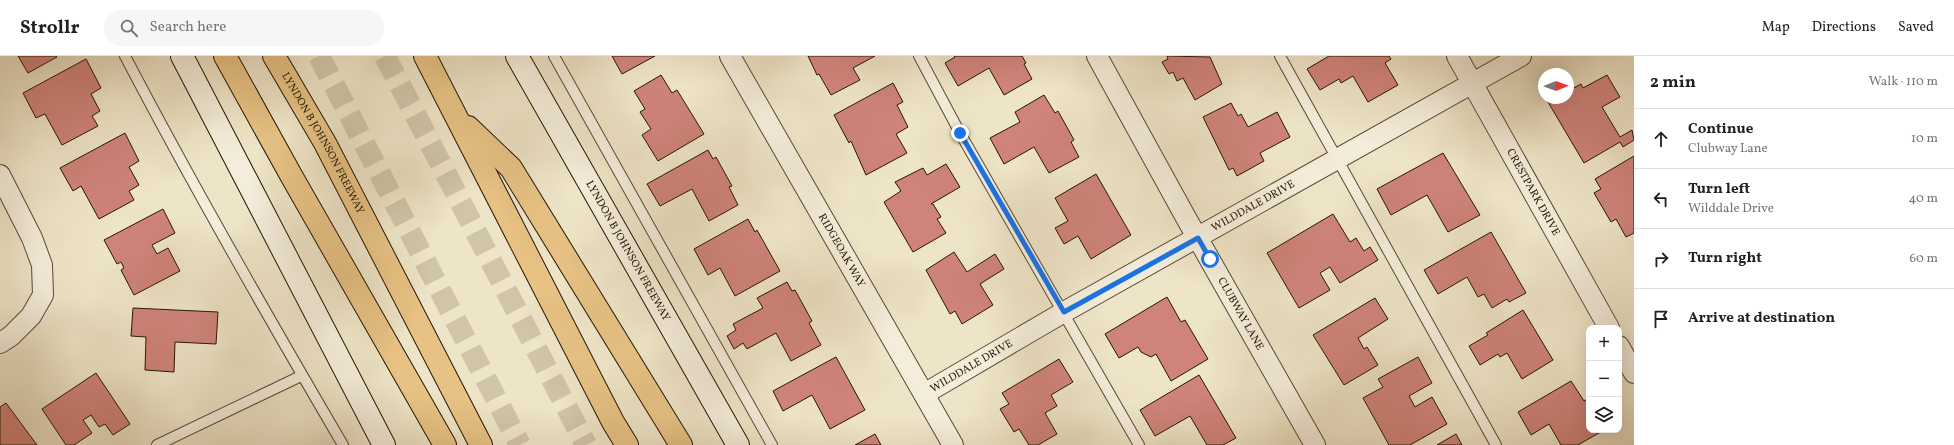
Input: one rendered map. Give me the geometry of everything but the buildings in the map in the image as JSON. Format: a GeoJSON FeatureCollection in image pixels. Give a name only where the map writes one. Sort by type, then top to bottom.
{"type":"FeatureCollection","features":[{"type":"Feature","properties":{"kind":"highway"},"geometry":{"type":"LineString","coordinates":[[225,56],[444,445]]}},
{"type":"Feature","properties":{"kind":"highway","name":"LYNDON B JOHNSON FREEWAY"},"geometry":{"type":"LineString","coordinates":[[274,56],[325,143],[481,445]]}},
{"type":"Feature","properties":{"kind":"highway"},"geometry":{"type":"LineString","coordinates":[[425,56],[613,422],[627,445]]}},
{"type":"Feature","properties":{"kind":"highway"},"geometry":{"type":"LineString","coordinates":[[457,118],[512,168],[681,445]]}},
{"type":"Feature","properties":{"kind":"main road"},"geometry":{"type":"LineString","coordinates":[[182,56],[384,445]]}},
{"type":"Feature","properties":{"kind":"main road","name":"LYNDON B JOHNSON FREEWAY"},"geometry":{"type":"LineString","coordinates":[[517,56],[738,445]]}},
{"type":"Feature","properties":{"kind":"street","name":"RIDGEOAK WAY"},"geometry":{"type":"LineString","coordinates":[[730,56],[953,445]]}},
{"type":"Feature","properties":{"kind":"street","name":"CLUBWAY LANE"},"geometry":{"type":"LineString","coordinates":[[1097,56],[1315,445]]}},
{"type":"Feature","properties":{"kind":"street","name":"CRESTPARK DRIVE"},"geometry":{"type":"LineString","coordinates":[[1457,56],[1607,325]]}},
{"type":"Feature","properties":{"kind":"street","name":"WILDDALE DRIVE"},"geometry":{"type":"LineString","coordinates":[[924,394],[1064,312],[1521,56]]}},
{"type":"Feature","properties":{"kind":"street"},"geometry":{"type":"LineString","coordinates":[[0,175],[32,238],[42,265],[43,295],[31,316],[11,336],[0,343]]}},
{"type":"Feature","properties":{"kind":"street"},"geometry":{"type":"LineString","coordinates":[[1622,351],[1634,373]]}},
{"type":"Feature","properties":{"kind":"lane"},"geometry":{"type":"LineString","coordinates":[[125,56],[163,129],[301,376],[343,445]]}},
{"type":"Feature","properties":{"kind":"lane"},"geometry":{"type":"LineString","coordinates":[[554,56],[772,445]]}},
{"type":"Feature","properties":{"kind":"lane"},"geometry":{"type":"LineString","coordinates":[[919,56],[960,133],[1139,445]]}},
{"type":"Feature","properties":{"kind":"lane"},"geometry":{"type":"LineString","coordinates":[[1280,56],[1496,445]]}},
{"type":"Feature","properties":{"kind":"lane"},"geometry":{"type":"LineString","coordinates":[[157,445],[301,376]]}},
{"type":"Feature","properties":{"kind":"tunnel"},"geometry":{"type":"LineString","coordinates":[[319,56],[520,445]]}},
{"type":"Feature","properties":{"kind":"tunnel"},"geometry":{"type":"LineString","coordinates":[[385,56],[586,445]]}},
{"type":"Feature","properties":{"kind":"route"},"geometry":{"type":"LineString","coordinates":[[960,133],[1064,312],[1198,238],[1210,259]]}}]}
